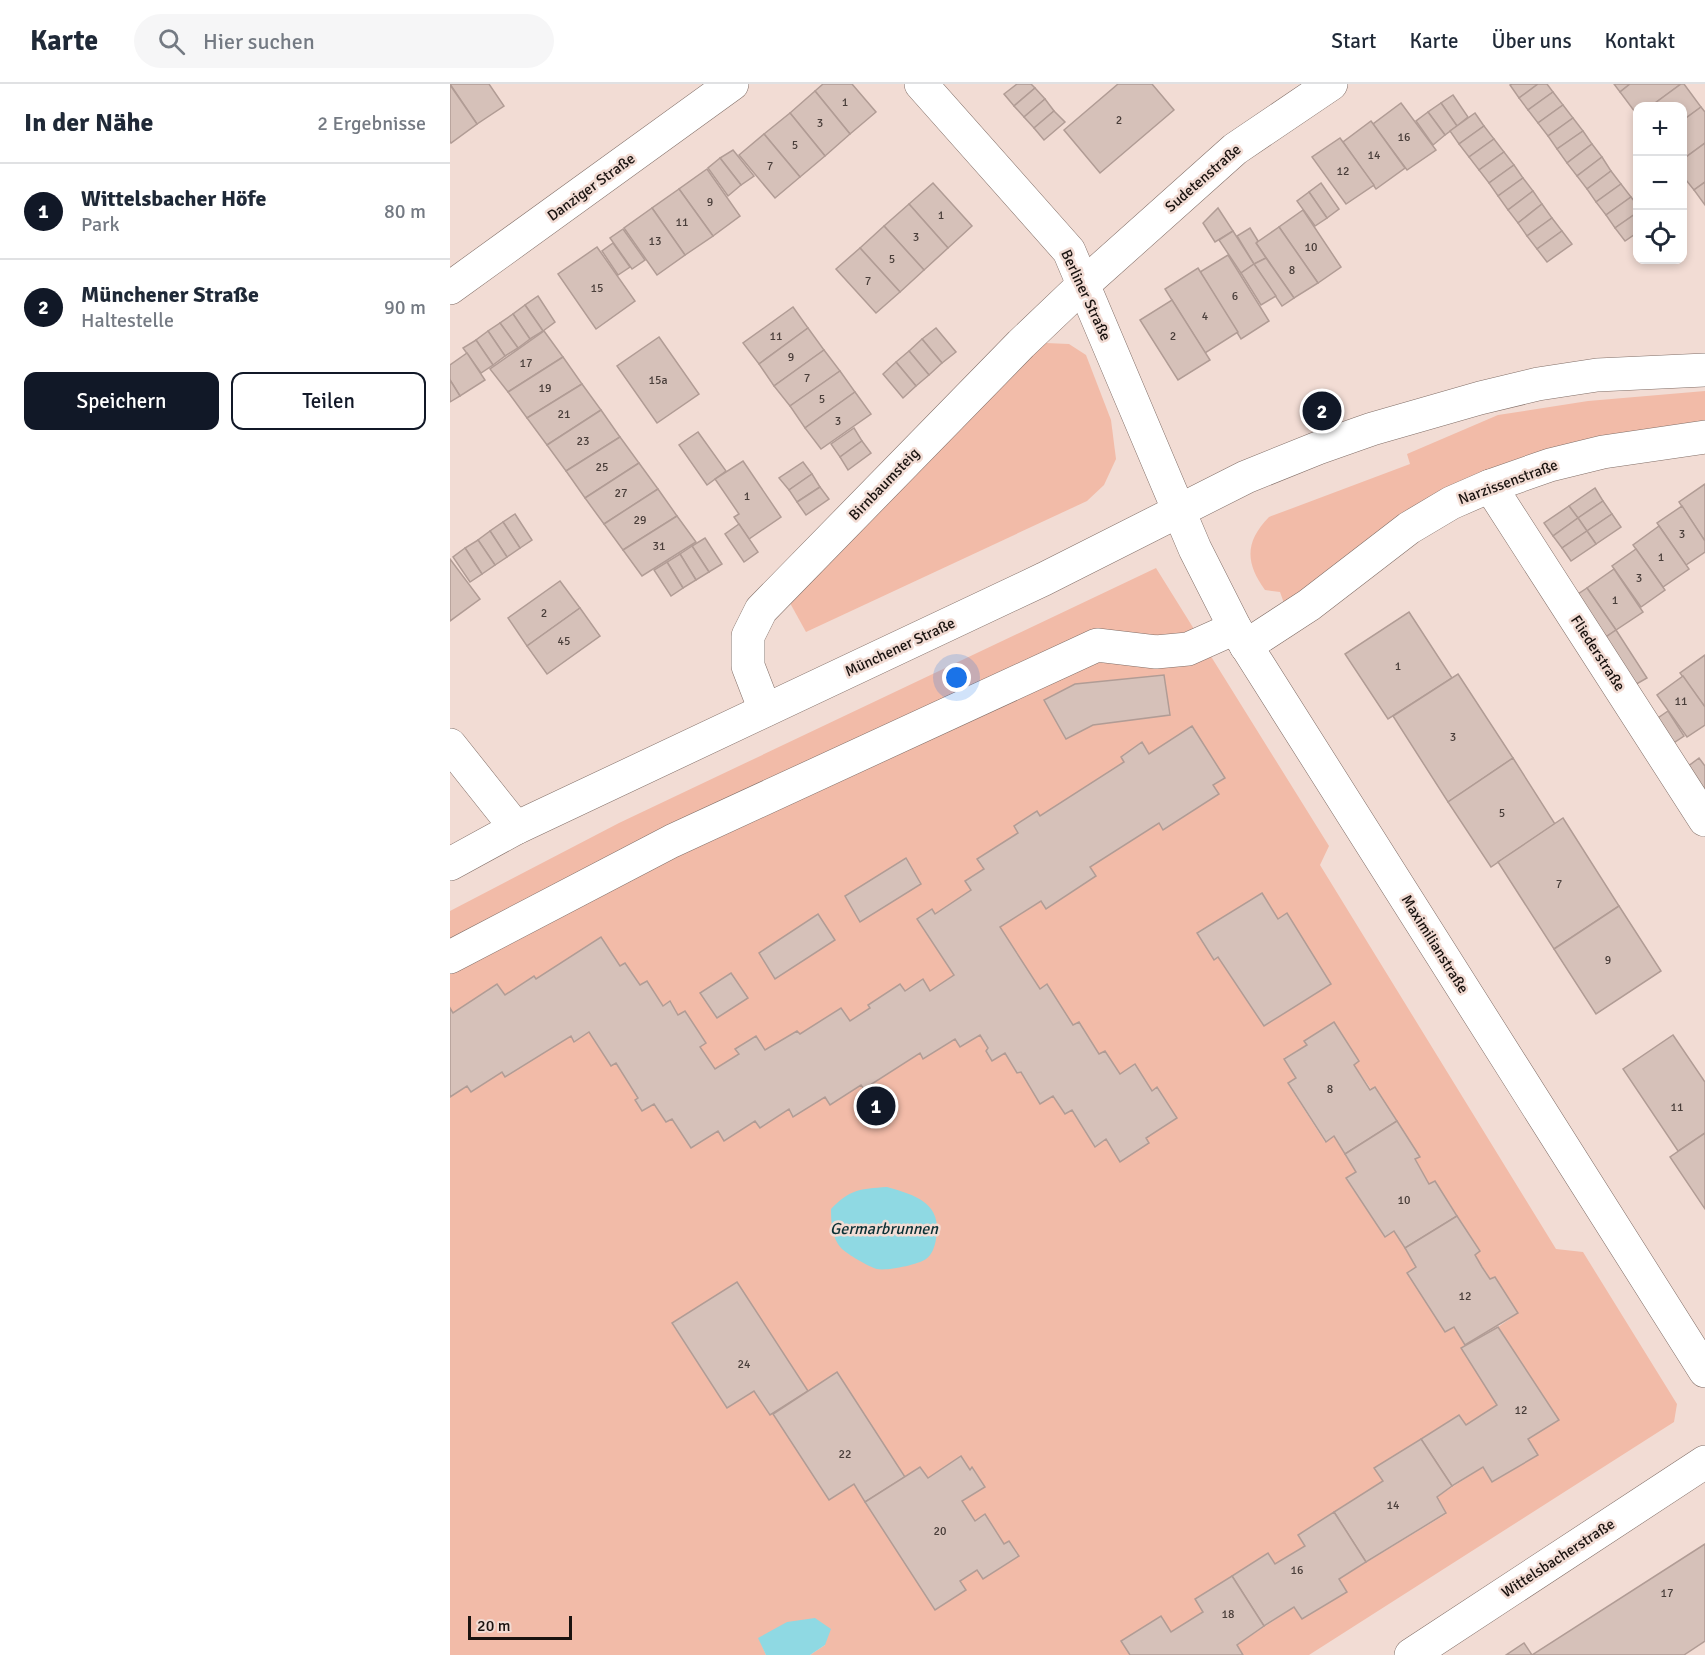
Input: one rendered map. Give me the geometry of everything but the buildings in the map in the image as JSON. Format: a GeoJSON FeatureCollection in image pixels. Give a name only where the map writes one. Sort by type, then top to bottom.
{"type":"FeatureCollection","features":[{"type":"Feature","properties":{"kind":"street","name":"Danziger Straße"},"geometry":{"type":"LineString","coordinates":[[450,288],[732,84]]}},
{"type":"Feature","properties":{"kind":"street","name":"Berliner Straße"},"geometry":{"type":"LineString","coordinates":[[921,84],[1069,251],[1179,510]]}},
{"type":"Feature","properties":{"kind":"street","name":"Sudetenstraße"},"geometry":{"type":"LineString","coordinates":[[1084,284],[1235,149],[1331,84]]}},
{"type":"Feature","properties":{"kind":"street","name":"Birnbaumsteig"},"geometry":{"type":"LineString","coordinates":[[765,711],[748,666],[748,636],[760,610],[1013,352],[1084,284]]}},
{"type":"Feature","properties":{"kind":"street","name":"Münchener Straße"},"geometry":{"type":"LineString","coordinates":[[450,864],[516,828],[1044,579],[1246,477],[1318,448],[1372,429],[1538,384],[1597,375],[1705,370]]}},
{"type":"Feature","properties":{"kind":"street","name":"Narzissenstraße"},"geometry":{"type":"LineString","coordinates":[[1241,637],[1309,605],[1409,528],[1451,503],[1490,486],[1550,465],[1603,452],[1705,437]]}},
{"type":"Feature","properties":{"kind":"street","name":"Fliederstraße"},"geometry":{"type":"LineString","coordinates":[[1490,486],[1705,820]]}},
{"type":"Feature","properties":{"kind":"street","name":"Maximilianstraße"},"geometry":{"type":"LineString","coordinates":[[1179,510],[1195,549],[1241,637],[1705,1371]]}},
{"type":"Feature","properties":{"kind":"street"},"geometry":{"type":"LineString","coordinates":[[450,957],[672,841],[1097,645],[1156,652],[1188,649],[1241,637]]}},
{"type":"Feature","properties":{"kind":"street"},"geometry":{"type":"LineString","coordinates":[[450,746],[516,828]]}},
{"type":"Feature","properties":{"kind":"street","name":"Wittelsbacherstraße"},"geometry":{"type":"LineString","coordinates":[[1411,1655],[1705,1462]]}},
{"type":"Feature","properties":{"kind":"shaded area"},"geometry":{"type":"Polygon","coordinates":[[[1046,343],[1069,344],[1086,355],[1111,420],[1116,459],[1104,485],[1087,501],[806,632],[790,603],[1029,351],[1046,343]]]}},
{"type":"Feature","properties":{"kind":"shaded area"},"geometry":{"type":"Polygon","coordinates":[[[1705,391],[1705,421],[1597,440],[1285,606],[1280,592],[1265,590],[1258,580],[1251,561],[1252,544],[1255,535],[1269,517],[1410,464],[1407,454],[1498,415],[1588,401],[1705,391]]]}},
{"type":"Feature","properties":{"kind":"shaded area"},"geometry":{"type":"Polygon","coordinates":[[[1156,568],[1329,846],[1320,865],[1556,1249],[1583,1252],[1677,1404],[1674,1422],[1309,1655],[1243,1655],[1237,1645],[1294,1607],[1302,1619],[1346,1592],[1339,1579],[1446,1514],[1437,1497],[1483,1467],[1493,1482],[1538,1455],[1528,1439],[1559,1420],[1498,1327],[1518,1313],[1495,1277],[1490,1279],[1475,1255],[1480,1251],[1435,1181],[1429,1184],[1415,1159],[1419,1157],[1354,1065],[1359,1061],[1334,1022],[1305,1041],[1307,1045],[1284,1058],[1296,1078],[1288,1084],[1325,1142],[1334,1136],[1356,1172],[1346,1179],[1385,1237],[1394,1231],[1416,1267],[1407,1273],[1454,1327],[1465,1345],[1461,1348],[1497,1405],[1466,1425],[1459,1415],[1375,1468],[1383,1481],[1298,1535],[1305,1546],[1275,1564],[1268,1554],[1195,1599],[1203,1612],[1171,1632],[1161,1616],[1121,1641],[1130,1655],[810,1655],[825,1645],[759,1638],[766,1655],[450,1655],[450,911],[619,823],[1156,568]],[[1262,893],[1198,933],[1218,957],[1264,1026],[1331,984],[1287,914],[1278,919],[1262,893]],[[737,1282],[672,1324],[727,1408],[754,1391],[770,1415],[773,1414],[829,1500],[854,1484],[935,1610],[966,1590],[960,1581],[977,1570],[983,1579],[1019,1556],[1009,1541],[1004,1544],[985,1515],[975,1521],[962,1501],[985,1487],[973,1468],[970,1470],[961,1456],[928,1478],[920,1467],[905,1477],[838,1373],[808,1391],[737,1282]]]}},
{"type":"Feature","properties":{"kind":"water","name":"Germarbrunnen"},"geometry":{"type":"Polygon","coordinates":[[[887,1187],[925,1202],[935,1217],[936,1239],[932,1253],[922,1261],[895,1268],[877,1269],[841,1248],[834,1235],[831,1209],[844,1197],[856,1191],[887,1187]]]}},
{"type":"Feature","properties":{"kind":"water"},"geometry":{"type":"Polygon","coordinates":[[[815,1618],[831,1629],[825,1645],[810,1655],[766,1655],[758,1638],[787,1622],[815,1618]]]}},
{"type":"Feature","properties":{"kind":"place","name":"Münchener Straße"},"geometry":{"type":"Point","coordinates":[1322,411]}},
{"type":"Feature","properties":{"kind":"place","name":"Wittelsbacher Höfe"},"geometry":{"type":"Point","coordinates":[876,1106]}}]}
